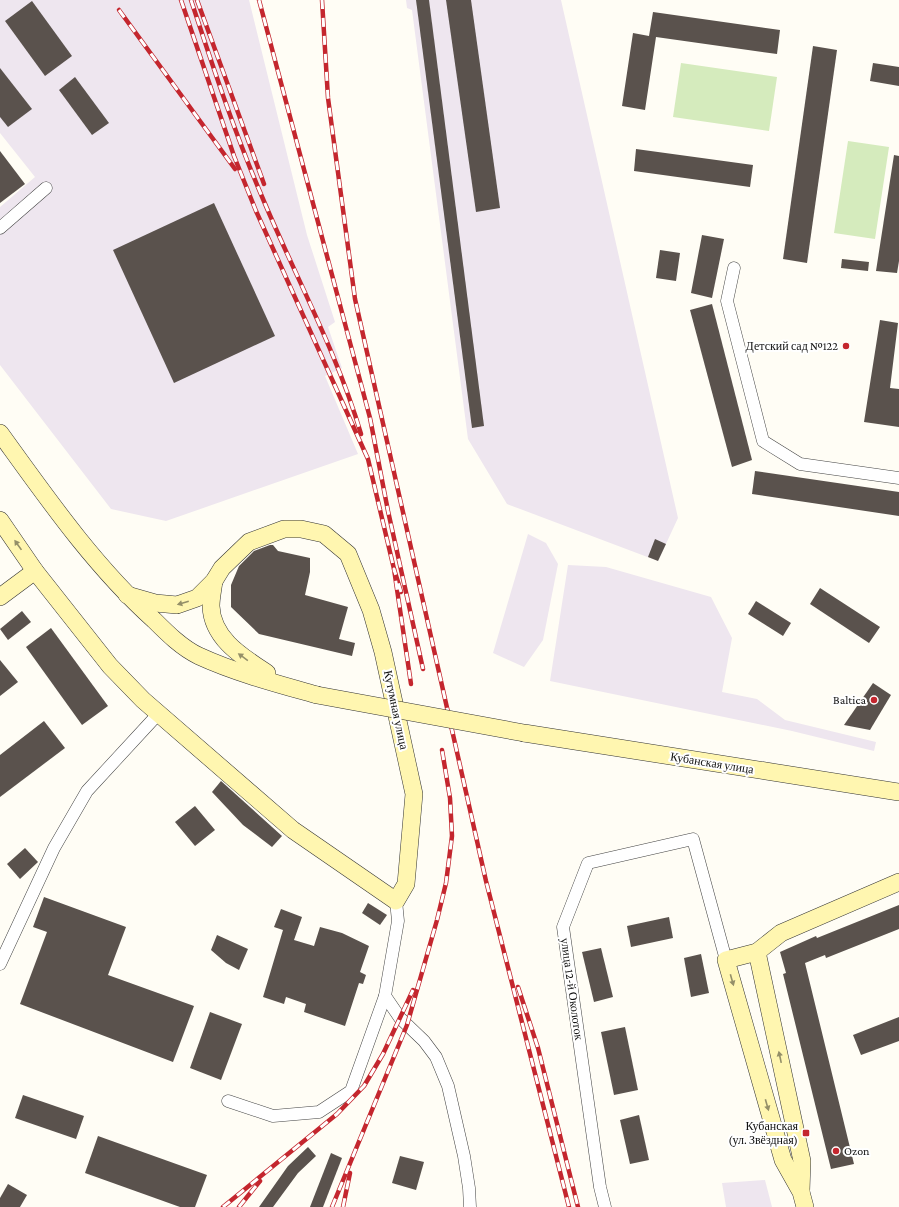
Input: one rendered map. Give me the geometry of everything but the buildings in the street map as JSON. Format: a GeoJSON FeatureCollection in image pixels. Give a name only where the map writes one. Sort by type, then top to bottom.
{"type":"FeatureCollection","features":[{"type":"Feature","properties":{"kind":"main road"},"geometry":{"type":"LineString","coordinates":[[0,433],[55,508],[127,595],[172,637],[198,655],[287,687]]}},
{"type":"Feature","properties":{"kind":"main road"},"geometry":{"type":"LineString","coordinates":[[0,520],[35,571],[110,666],[143,700],[293,830],[396,901]]}},
{"type":"Feature","properties":{"kind":"main road","name":"Кутумная улица"},"geometry":{"type":"LineString","coordinates":[[214,581],[222,568],[249,542],[284,529],[301,529],[324,534],[348,554],[371,610],[383,652],[414,794],[406,884],[396,901]]}},
{"type":"Feature","properties":{"kind":"main road"},"geometry":{"type":"LineString","coordinates":[[0,597],[35,571]]}},
{"type":"Feature","properties":{"kind":"main road"},"geometry":{"type":"LineString","coordinates":[[127,595],[156,603],[177,604],[197,598],[214,581]]}},
{"type":"Feature","properties":{"kind":"main road"},"geometry":{"type":"LineString","coordinates":[[214,581],[211,606],[213,618],[219,632],[233,650],[287,687]]}},
{"type":"Feature","properties":{"kind":"main road","name":"Кубанская улица"},"geometry":{"type":"LineString","coordinates":[[287,687],[317,695],[524,733],[899,792]]}},
{"type":"Feature","properties":{"kind":"main road"},"geometry":{"type":"LineString","coordinates":[[803,1200],[783,1160],[726,960],[757,952],[780,933],[899,882]]}},
{"type":"Feature","properties":{"kind":"main road"},"geometry":{"type":"LineString","coordinates":[[757,952],[802,1161],[803,1200]]}},
{"type":"Feature","properties":{"kind":"street"},"geometry":{"type":"LineString","coordinates":[[0,228],[46,188]]}},
{"type":"Feature","properties":{"kind":"street"},"geometry":{"type":"LineString","coordinates":[[734,268],[727,301],[763,441],[800,464],[899,478]]}},
{"type":"Feature","properties":{"kind":"street"},"geometry":{"type":"LineString","coordinates":[[0,964],[54,848],[86,791],[159,713]]}},
{"type":"Feature","properties":{"kind":"street","name":"улица 12-й Околоток"},"geometry":{"type":"LineString","coordinates":[[606,1207],[600,1187],[563,927],[588,863],[693,839],[726,960]]}},
{"type":"Feature","properties":{"kind":"street"},"geometry":{"type":"LineString","coordinates":[[228,1101],[273,1116],[318,1112],[351,1091],[385,996],[398,921],[396,901]]}},
{"type":"Feature","properties":{"kind":"street"},"geometry":{"type":"LineString","coordinates":[[385,996],[400,1018],[424,1041],[436,1057],[448,1086],[464,1156],[469,1188],[470,1207]]}},
{"type":"Feature","properties":{"kind":"shaded area"},"geometry":{"type":"Polygon","coordinates":[[[0,0],[249,0],[307,235],[335,322],[328,327],[342,368],[325,376],[358,454],[166,521],[111,509],[0,365],[0,207],[35,177],[0,133],[0,0]]]}},
{"type":"Feature","properties":{"kind":"shaded area"},"geometry":{"type":"Polygon","coordinates":[[[406,0],[561,0],[678,518],[658,561],[507,504],[468,439],[412,10],[407,8],[406,0]]]}},
{"type":"Feature","properties":{"kind":"shaded area"},"geometry":{"type":"Polygon","coordinates":[[[528,534],[546,543],[558,564],[543,640],[524,667],[493,653],[528,534]]]}},
{"type":"Feature","properties":{"kind":"shaded area"},"geometry":{"type":"Polygon","coordinates":[[[568,565],[606,567],[711,597],[732,638],[722,692],[757,699],[785,720],[876,742],[874,751],[792,731],[550,681],[568,565]]]}},
{"type":"Feature","properties":{"kind":"shaded area"},"geometry":{"type":"Polygon","coordinates":[[[765,1180],[772,1207],[726,1207],[722,1183],[765,1180]]]}},
{"type":"Feature","properties":{"kind":"green space"},"geometry":{"type":"Polygon","coordinates":[[[681,63],[777,77],[769,131],[673,117],[681,63]]]}},
{"type":"Feature","properties":{"kind":"green space"},"geometry":{"type":"Polygon","coordinates":[[[848,141],[889,147],[875,239],[834,233],[848,141]]]}},
{"type":"Feature","properties":{"kind":"railway"},"geometry":{"type":"LineString","coordinates":[[181,0],[234,156],[256,211],[368,459],[394,569]]}},
{"type":"Feature","properties":{"kind":"railway"},"geometry":{"type":"LineString","coordinates":[[191,0],[243,150],[328,344],[361,434]]}},
{"type":"Feature","properties":{"kind":"railway"},"geometry":{"type":"LineString","coordinates":[[197,0],[264,184]]}},
{"type":"Feature","properties":{"kind":"railway"},"geometry":{"type":"LineString","coordinates":[[259,0],[370,418],[388,511],[423,669]]}},
{"type":"Feature","properties":{"kind":"railway"},"geometry":{"type":"LineString","coordinates":[[322,0],[328,98],[355,299],[486,881],[569,1207]]}},
{"type":"Feature","properties":{"kind":"railway"},"geometry":{"type":"LineString","coordinates":[[119,10],[235,169]]}},
{"type":"Feature","properties":{"kind":"railway"},"geometry":{"type":"LineString","coordinates":[[401,592],[394,569],[411,684]]}},
{"type":"Feature","properties":{"kind":"railway"},"geometry":{"type":"LineString","coordinates":[[332,1207],[407,1025],[446,883],[452,836],[450,798],[442,750]]}},
{"type":"Feature","properties":{"kind":"railway"},"geometry":{"type":"LineString","coordinates":[[518,987],[538,1048],[578,1207]]}},
{"type":"Feature","properties":{"kind":"railway"},"geometry":{"type":"LineString","coordinates":[[223,1207],[337,1114],[364,1086],[383,1054],[413,990]]}},
{"type":"Feature","properties":{"kind":"railway"},"geometry":{"type":"LineString","coordinates":[[343,1207],[350,1173]]}},
{"type":"Feature","properties":{"kind":"railway"},"geometry":{"type":"LineString","coordinates":[[239,1207],[260,1181]]}},
{"type":"Feature","properties":{"kind":"place","name":"Детский сад №122"},"geometry":{"type":"Point","coordinates":[846,346]}},
{"type":"Feature","properties":{"kind":"place","name":"Baltica"},"geometry":{"type":"Point","coordinates":[874,700]}},
{"type":"Feature","properties":{"kind":"place","name":"Кубанская (ул. Звёздная)"},"geometry":{"type":"Point","coordinates":[806,1133]}},
{"type":"Feature","properties":{"kind":"place","name":"Ozon"},"geometry":{"type":"Point","coordinates":[836,1151]}}]}
